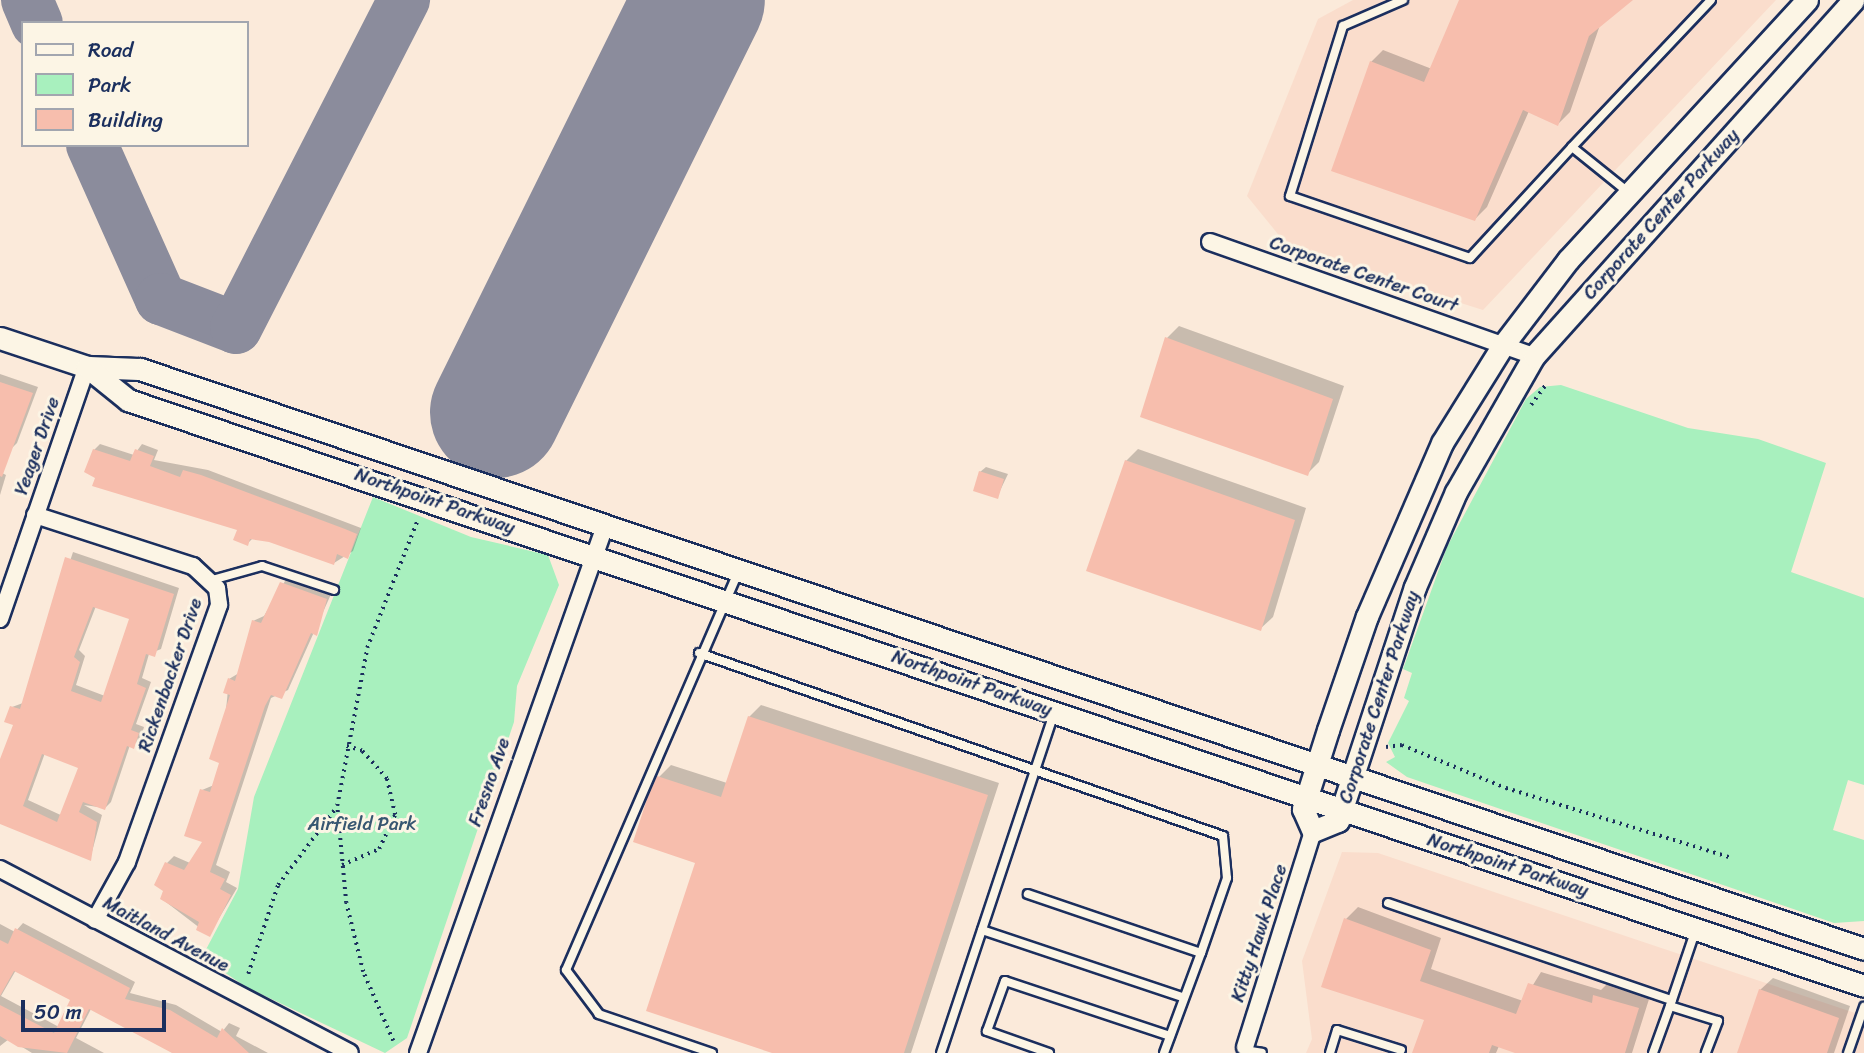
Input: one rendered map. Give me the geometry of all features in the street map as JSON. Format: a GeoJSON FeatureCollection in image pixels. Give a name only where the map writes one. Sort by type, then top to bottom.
{"type":"FeatureCollection","features":[{"type":"Feature","properties":{"kind":"street","name":"Corporate Center Parkway"},"geometry":{"type":"LineString","coordinates":[[1804,1],[1629,193],[1503,345],[1442,443],[1400,532],[1318,762],[1303,809],[1313,831],[1338,821],[1425,563],[1474,459],[1534,356],[1853,0]]}},
{"type":"Feature","properties":{"kind":"street","name":"Corporate Center Court"},"geometry":{"type":"LineString","coordinates":[[1210,242],[1534,356]]}},
{"type":"Feature","properties":{"kind":"street","name":"Northpoint Parkway"},"geometry":{"type":"LineString","coordinates":[[0,338],[87,367],[140,369],[738,571],[1318,762],[1864,949]]}},
{"type":"Feature","properties":{"kind":"street","name":"Northpoint Parkway"},"geometry":{"type":"LineString","coordinates":[[87,367],[128,400],[1055,710],[1864,986]]}},
{"type":"Feature","properties":{"kind":"street","name":"Yeager Drive"},"geometry":{"type":"LineString","coordinates":[[0,619],[87,367]]}},
{"type":"Feature","properties":{"kind":"street","name":"Rickenbacker Drive"},"geometry":{"type":"LineString","coordinates":[[35,515],[193,566],[212,580],[219,605],[127,862],[95,920]]}},
{"type":"Feature","properties":{"kind":"street","name":"Fresno Ave"},"geometry":{"type":"LineString","coordinates":[[418,1053],[590,554],[605,526]]}},
{"type":"Feature","properties":{"kind":"street","name":"Kitty Hawk Place"},"geometry":{"type":"LineString","coordinates":[[1244,1050],[1313,831]]}},
{"type":"Feature","properties":{"kind":"street","name":"Maitland Avenue"},"geometry":{"type":"LineString","coordinates":[[0,869],[350,1053]]}},
{"type":"Feature","properties":{"kind":"lane"},"geometry":{"type":"LineString","coordinates":[[1403,0],[1343,26],[1290,196],[1471,258],[1711,0]]}},
{"type":"Feature","properties":{"kind":"lane"},"geometry":{"type":"LineString","coordinates":[[1572,147],[1629,193]]}},
{"type":"Feature","properties":{"kind":"lane"},"geometry":{"type":"LineString","coordinates":[[212,580],[262,566],[334,590]]}},
{"type":"Feature","properties":{"kind":"lane"},"geometry":{"type":"LineString","coordinates":[[712,1053],[598,1014],[566,970],[699,653],[729,601],[738,571]]}},
{"type":"Feature","properties":{"kind":"lane"},"geometry":{"type":"LineString","coordinates":[[699,653],[1223,836],[1227,878],[1164,1053]]}},
{"type":"Feature","properties":{"kind":"lane"},"geometry":{"type":"LineString","coordinates":[[941,1053],[1055,710]]}},
{"type":"Feature","properties":{"kind":"lane"},"geometry":{"type":"LineString","coordinates":[[1028,894],[1201,953]]}},
{"type":"Feature","properties":{"kind":"lane"},"geometry":{"type":"LineString","coordinates":[[1388,903],[1718,1021],[1706,1053]]}},
{"type":"Feature","properties":{"kind":"lane"},"geometry":{"type":"LineString","coordinates":[[1653,1053],[1696,929]]}},
{"type":"Feature","properties":{"kind":"lane"},"geometry":{"type":"LineString","coordinates":[[982,930],[1182,997]]}},
{"type":"Feature","properties":{"kind":"lane"},"geometry":{"type":"LineString","coordinates":[[1049,1053],[987,1031],[1005,981],[1170,1036]]}},
{"type":"Feature","properties":{"kind":"lane"},"geometry":{"type":"LineString","coordinates":[[1849,1053],[1864,1007]]}},
{"type":"Feature","properties":{"kind":"lane"},"geometry":{"type":"LineString","coordinates":[[1330,1053],[1337,1030],[1401,1050]]}},
{"type":"Feature","properties":{"kind":"lane"},"geometry":{"type":"LineString","coordinates":[[1244,1050],[1262,1053]]}},
{"type":"Feature","properties":{"kind":"path"},"geometry":{"type":"LineString","coordinates":[[1523,416],[1545,386]]}},
{"type":"Feature","properties":{"kind":"path"},"geometry":{"type":"LineString","coordinates":[[393,1041],[363,972],[342,865],[337,806],[346,746],[367,648],[420,514]]}},
{"type":"Feature","properties":{"kind":"path"},"geometry":{"type":"LineString","coordinates":[[1386,747],[1402,745],[1506,788],[1732,858]]}},
{"type":"Feature","properties":{"kind":"path"},"geometry":{"type":"LineString","coordinates":[[342,865],[379,849],[395,815],[387,779],[362,751],[346,746]]}},
{"type":"Feature","properties":{"kind":"path"},"geometry":{"type":"LineString","coordinates":[[248,974],[278,885],[337,806]]}},
{"type":"Feature","properties":{"kind":"shaded area"},"geometry":{"type":"Polygon","coordinates":[[[1353,0],[1776,0],[1483,310],[1290,249],[1247,196],[1318,19],[1353,0]]]}},
{"type":"Feature","properties":{"kind":"shaded area"},"geometry":{"type":"Polygon","coordinates":[[[1342,852],[1378,853],[1864,1016],[1864,1053],[1306,1053],[1312,1039],[1302,961],[1342,852]]]}},
{"type":"Feature","properties":{"kind":"green space"},"geometry":{"type":"Polygon","coordinates":[[[1561,385],[1688,428],[1758,439],[1826,463],[1791,572],[1864,598],[1864,785],[1848,780],[1833,830],[1864,840],[1864,921],[1834,923],[1407,777],[1386,762],[1395,757],[1388,743],[1409,701],[1404,698],[1412,673],[1403,669],[1447,547],[1526,399],[1540,387],[1561,385]]]}},
{"type":"Feature","properties":{"kind":"green space","name":"Airfield Park"},"geometry":{"type":"Polygon","coordinates":[[[373,497],[471,537],[548,555],[559,585],[517,686],[514,722],[407,1038],[385,1053],[246,987],[202,957],[238,889],[254,797],[373,497]]]}},
{"type":"Feature","properties":{"kind":"building"},"geometry":{"type":"Polygon","coordinates":[[[1459,0],[1633,0],[1589,36],[1558,126],[1523,110],[1475,221],[1331,171],[1370,61],[1424,82],[1459,0]]]}},
{"type":"Feature","properties":{"kind":"building"},"geometry":{"type":"Polygon","coordinates":[[[1165,337],[1333,399],[1308,476],[1140,417],[1165,337]]]}},
{"type":"Feature","properties":{"kind":"building"},"geometry":{"type":"Polygon","coordinates":[[[0,382],[33,393],[2,477],[0,476],[0,382]]]}},
{"type":"Feature","properties":{"kind":"building"},"geometry":{"type":"Polygon","coordinates":[[[93,449],[130,461],[135,449],[154,456],[150,466],[180,477],[183,470],[201,475],[357,534],[348,559],[337,554],[334,565],[269,542],[250,539],[248,546],[233,540],[237,530],[92,486],[95,478],[84,472],[93,449]]]}},
{"type":"Feature","properties":{"kind":"building"},"geometry":{"type":"Polygon","coordinates":[[[1125,460],[1295,520],[1261,631],[1086,571],[1125,460]]]}},
{"type":"Feature","properties":{"kind":"building"},"geometry":{"type":"Polygon","coordinates":[[[979,471],[1004,479],[998,499],[973,491],[979,471]]]}},
{"type":"Feature","properties":{"kind":"building"},"geometry":{"type":"Polygon","coordinates":[[[65,557],[174,594],[155,657],[146,654],[137,684],[146,688],[131,730],[139,733],[134,749],[127,746],[105,810],[83,802],[79,812],[97,822],[91,861],[0,824],[0,759],[13,725],[4,722],[10,706],[20,709],[65,557]],[[93,607],[74,657],[80,662],[71,691],[101,702],[129,619],[93,607]],[[42,754],[23,806],[57,822],[78,768],[42,754]]]}},
{"type":"Feature","properties":{"kind":"building"},"geometry":{"type":"Polygon","coordinates":[[[280,582],[327,599],[317,636],[311,633],[282,699],[271,695],[265,706],[210,872],[225,879],[220,889],[231,895],[210,937],[196,930],[199,922],[160,899],[163,891],[154,885],[165,862],[184,870],[202,842],[184,836],[200,789],[210,792],[219,763],[209,759],[230,695],[223,693],[228,678],[235,681],[252,620],[261,623],[280,582]]]}},
{"type":"Feature","properties":{"kind":"building"},"geometry":{"type":"Polygon","coordinates":[[[748,716],[988,795],[904,1053],[772,1053],[646,1011],[695,863],[633,842],[647,799],[657,776],[721,797],[748,716]]]}},
{"type":"Feature","properties":{"kind":"building"},"geometry":{"type":"Polygon","coordinates":[[[1344,918],[1431,950],[1420,981],[1516,1014],[1528,983],[1592,1003],[1593,995],[1639,1008],[1625,1053],[1515,1053],[1492,1045],[1489,1053],[1412,1053],[1424,1020],[1321,987],[1344,918]]]}},
{"type":"Feature","properties":{"kind":"building"},"geometry":{"type":"Polygon","coordinates":[[[15,928],[130,988],[125,999],[170,1010],[217,1038],[222,1028],[249,1053],[172,1053],[89,1009],[67,1053],[18,1047],[0,1036],[0,1005],[54,1033],[70,1000],[14,971],[0,996],[0,940],[8,944],[15,928]]]}},
{"type":"Feature","properties":{"kind":"building"},"geometry":{"type":"Polygon","coordinates":[[[1759,989],[1839,1018],[1827,1053],[1737,1053],[1759,989]]]}},
{"type":"Feature","properties":{"kind":"taxiway"},"geometry":{"type":"LineString","coordinates":[[27,0],[36,21]]}},
{"type":"Feature","properties":{"kind":"taxiway"},"geometry":{"type":"LineString","coordinates":[[93,147],[161,299],[236,328],[404,0]]}},
{"type":"Feature","properties":{"kind":"runway"},"geometry":{"type":"LineString","coordinates":[[495,412],[699,0]]}}]}
